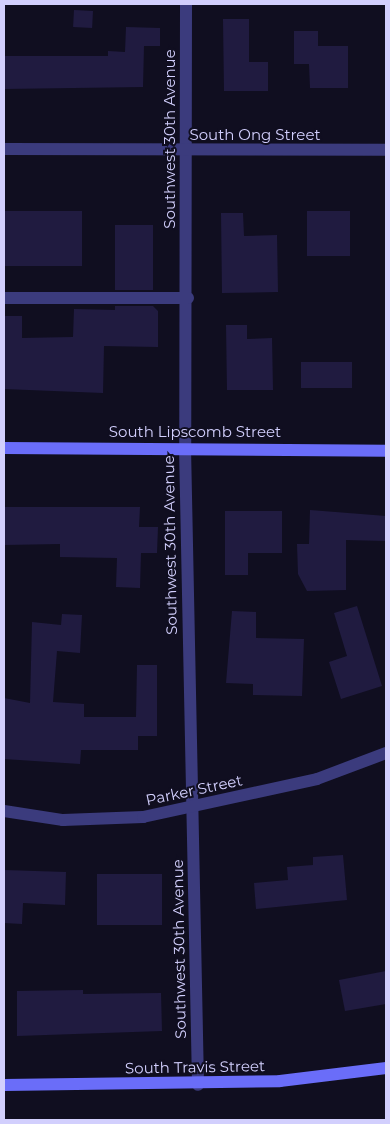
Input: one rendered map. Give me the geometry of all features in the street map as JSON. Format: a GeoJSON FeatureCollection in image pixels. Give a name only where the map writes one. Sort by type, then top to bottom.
{"type":"FeatureCollection","features":[{"type":"Feature","properties":{"kind":"street","name":"Southwest 30th Avenue"},"geometry":{"type":"LineString","coordinates":[[186,4],[188,298],[185,447],[198,1084]]}},
{"type":"Feature","properties":{"kind":"street","name":"South Ong Street"},"geometry":{"type":"LineString","coordinates":[[4,149],[186,152],[386,150]]}},
{"type":"Feature","properties":{"kind":"street"},"geometry":{"type":"LineString","coordinates":[[4,298],[188,298]]}},
{"type":"Feature","properties":{"kind":"street","name":"South Lipscomb Street"},"geometry":{"type":"LineString","coordinates":[[4,448],[185,447],[386,451]]}},
{"type":"Feature","properties":{"kind":"street","name":"Parker Street"},"geometry":{"type":"LineString","coordinates":[[4,811],[106,822],[192,809],[318,779],[386,753]]}},
{"type":"Feature","properties":{"kind":"street","name":"South Travis Street"},"geometry":{"type":"LineString","coordinates":[[4,1085],[198,1084],[332,1078],[386,1068]]}},
{"type":"Feature","properties":{"kind":"building"},"geometry":{"type":"Polygon","coordinates":[[[74,10],[93,11],[92,28],[73,27],[74,10]]]}},
{"type":"Feature","properties":{"kind":"building"},"geometry":{"type":"Polygon","coordinates":[[[223,19],[249,19],[249,62],[268,62],[268,91],[224,91],[223,19]]]}},
{"type":"Feature","properties":{"kind":"building"},"geometry":{"type":"Polygon","coordinates":[[[126,27],[160,28],[160,46],[144,46],[143,87],[4,89],[4,56],[108,56],[108,51],[125,52],[126,27]]]}},
{"type":"Feature","properties":{"kind":"building"},"geometry":{"type":"Polygon","coordinates":[[[294,31],[318,31],[318,46],[348,46],[348,88],[310,88],[309,64],[294,64],[294,31]]]}},
{"type":"Feature","properties":{"kind":"building"},"geometry":{"type":"Polygon","coordinates":[[[4,211],[82,211],[82,266],[4,266],[4,211]]]}},
{"type":"Feature","properties":{"kind":"building"},"geometry":{"type":"Polygon","coordinates":[[[307,211],[350,211],[350,256],[307,256],[307,211]]]}},
{"type":"Feature","properties":{"kind":"building"},"geometry":{"type":"Polygon","coordinates":[[[221,213],[243,213],[244,236],[277,235],[278,292],[222,293],[221,213]]]}},
{"type":"Feature","properties":{"kind":"building"},"geometry":{"type":"Polygon","coordinates":[[[115,225],[153,225],[153,290],[115,290],[115,225]]]}},
{"type":"Feature","properties":{"kind":"building"},"geometry":{"type":"Polygon","coordinates":[[[115,306],[153,306],[158,311],[158,347],[104,346],[103,393],[4,389],[4,316],[22,316],[22,338],[73,337],[74,309],[115,310],[115,306]]]}},
{"type":"Feature","properties":{"kind":"building"},"geometry":{"type":"Polygon","coordinates":[[[226,325],[247,325],[247,339],[272,338],[273,390],[227,390],[226,325]]]}},
{"type":"Feature","properties":{"kind":"building"},"geometry":{"type":"Polygon","coordinates":[[[301,362],[352,362],[352,388],[301,388],[301,362]]]}},
{"type":"Feature","properties":{"kind":"building"},"geometry":{"type":"Polygon","coordinates":[[[4,507],[140,507],[139,527],[158,527],[157,553],[141,553],[140,588],[116,587],[117,558],[60,557],[60,544],[4,545],[4,507]]]}},
{"type":"Feature","properties":{"kind":"building"},"geometry":{"type":"Polygon","coordinates":[[[310,510],[386,516],[386,541],[346,540],[346,590],[307,591],[298,574],[297,544],[309,544],[310,510]]]}},
{"type":"Feature","properties":{"kind":"building"},"geometry":{"type":"Polygon","coordinates":[[[225,511],[282,511],[282,553],[248,553],[248,575],[225,575],[225,511]]]}},
{"type":"Feature","properties":{"kind":"building"},"geometry":{"type":"Polygon","coordinates":[[[357,606],[382,686],[341,699],[329,662],[347,656],[334,613],[357,606]]]}},
{"type":"Feature","properties":{"kind":"building"},"geometry":{"type":"Polygon","coordinates":[[[232,611],[256,612],[256,638],[304,639],[302,696],[253,695],[253,684],[226,683],[232,611]]]}},
{"type":"Feature","properties":{"kind":"building"},"geometry":{"type":"Polygon","coordinates":[[[62,614],[82,615],[80,653],[57,651],[53,702],[84,704],[84,717],[136,717],[137,665],[157,665],[157,736],[138,736],[138,750],[81,750],[80,764],[4,759],[4,698],[30,703],[32,622],[61,625],[62,614]]]}},
{"type":"Feature","properties":{"kind":"building"},"geometry":{"type":"Polygon","coordinates":[[[343,855],[347,900],[256,909],[254,883],[288,880],[287,867],[313,865],[313,857],[343,855]]]}},
{"type":"Feature","properties":{"kind":"building"},"geometry":{"type":"Polygon","coordinates":[[[4,870],[66,872],[65,905],[23,903],[22,924],[4,923],[4,870]]]}},
{"type":"Feature","properties":{"kind":"building"},"geometry":{"type":"Polygon","coordinates":[[[97,874],[162,874],[162,925],[97,925],[97,874]]]}},
{"type":"Feature","properties":{"kind":"building"},"geometry":{"type":"Polygon","coordinates":[[[386,971],[386,1004],[345,1011],[339,980],[386,971]]]}},
{"type":"Feature","properties":{"kind":"building"},"geometry":{"type":"Polygon","coordinates":[[[83,990],[83,994],[161,993],[162,1031],[17,1036],[17,991],[83,990]]]}}]}
